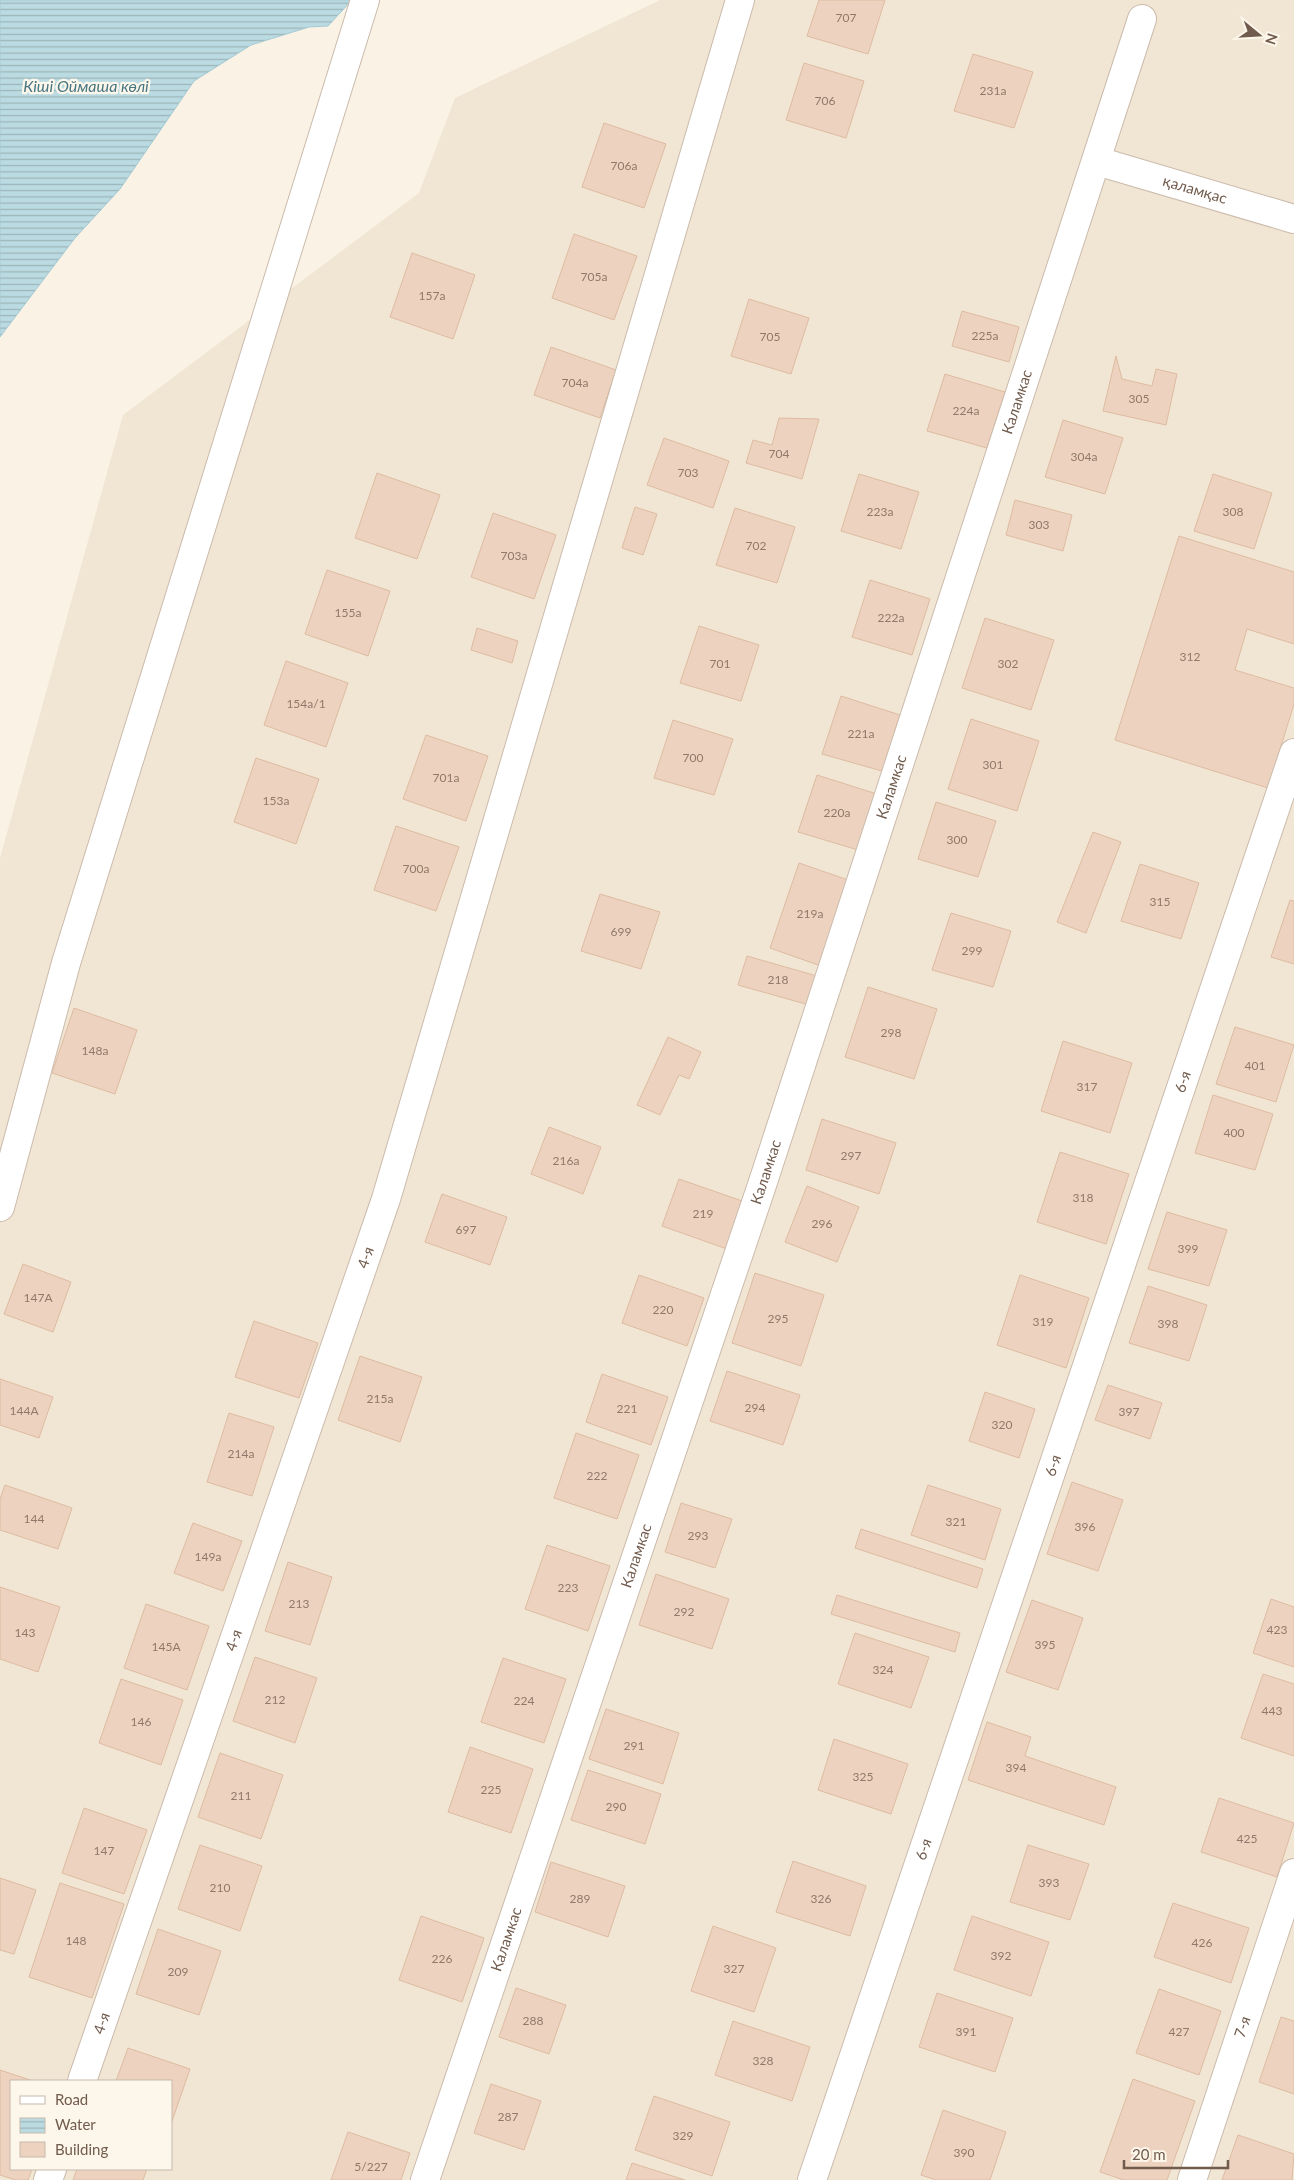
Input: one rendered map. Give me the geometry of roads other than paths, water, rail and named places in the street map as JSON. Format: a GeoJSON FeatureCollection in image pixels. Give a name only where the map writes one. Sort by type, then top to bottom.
{"type":"FeatureCollection","features":[{"type":"Feature","properties":{"kind":"street"},"geometry":{"type":"LineString","coordinates":[[0,1207],[66,963],[365,0]]}},
{"type":"Feature","properties":{"kind":"street","name":"4-я"},"geometry":{"type":"LineString","coordinates":[[82,2080],[386,1199],[740,0]]}},
{"type":"Feature","properties":{"kind":"street","name":"Каламкас"},"geometry":{"type":"LineString","coordinates":[[425,2180],[762,1185],[1142,19]]}},
{"type":"Feature","properties":{"kind":"street","name":"қаламқас"},"geometry":{"type":"LineString","coordinates":[[1097,161],[1294,219]]}},
{"type":"Feature","properties":{"kind":"street","name":"6-я"},"geometry":{"type":"LineString","coordinates":[[812,2180],[1294,753]]}},
{"type":"Feature","properties":{"kind":"street","name":"7-я"},"geometry":{"type":"LineString","coordinates":[[1192,2180],[1294,1873]]}},
{"type":"Feature","properties":{"kind":"water","name":"Кіші Оймаша көлi"},"geometry":{"type":"Polygon","coordinates":[[[0,0],[352,0],[328,26],[309,27],[251,45],[194,81],[120,189],[75,238],[0,337],[0,0]]]}}]}
